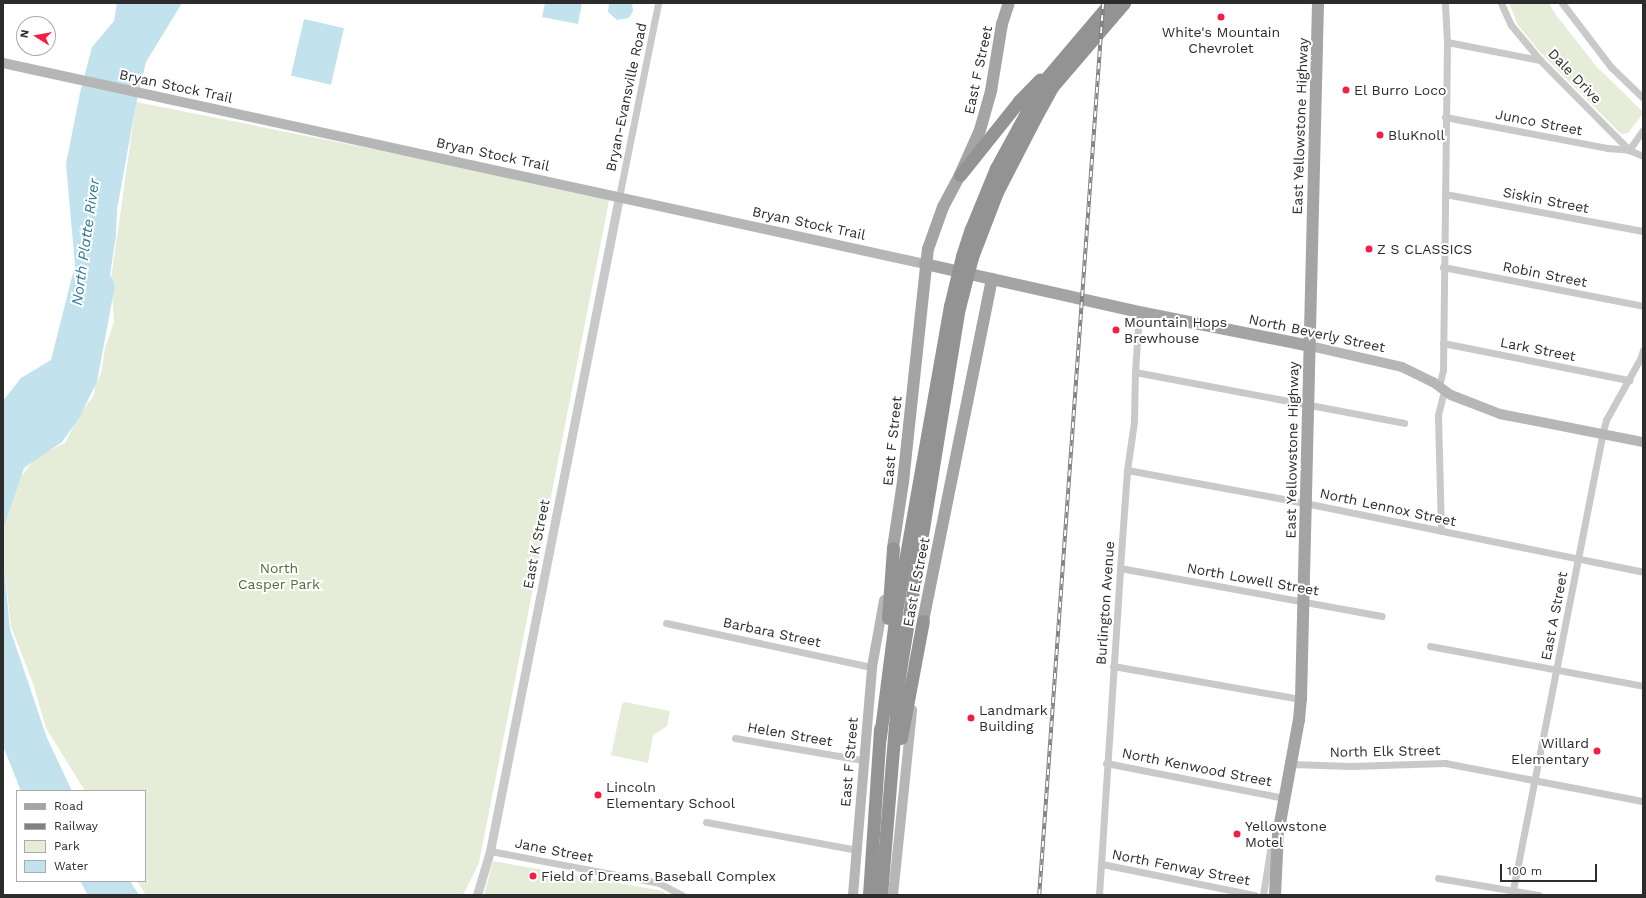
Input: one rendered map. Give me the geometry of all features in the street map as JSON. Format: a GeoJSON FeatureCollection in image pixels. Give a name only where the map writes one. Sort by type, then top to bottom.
{"type":"FeatureCollection","features":[{"type":"Feature","properties":{"kind":"highway"},"geometry":{"type":"LineString","coordinates":[[960,175],[1019,101],[1110,3]]}},
{"type":"Feature","properties":{"kind":"highway"},"geometry":{"type":"LineString","coordinates":[[881,895],[899,677],[959,308],[972,257],[997,192],[1052,87],[1124,3]]}},
{"type":"Feature","properties":{"kind":"highway"},"geometry":{"type":"LineString","coordinates":[[880,737],[899,597],[950,306],[962,256],[986,192],[1007,147],[1043,82],[1090,25]]}},
{"type":"Feature","properties":{"kind":"highway"},"geometry":{"type":"LineString","coordinates":[[868,895],[893,548]]}},
{"type":"Feature","properties":{"kind":"highway"},"geometry":{"type":"LineString","coordinates":[[889,789],[897,758],[923,621]]}},
{"type":"Feature","properties":{"kind":"main road","name":"East F Street"},"geometry":{"type":"LineString","coordinates":[[853,895],[863,760],[872,667],[903,482],[925,264],[928,249],[941,214],[980,130],[991,91],[1002,24],[1009,3]]}},
{"type":"Feature","properties":{"kind":"main road","name":"East Yellowstone Highway"},"geometry":{"type":"LineString","coordinates":[[1275,895],[1278,834],[1301,699],[1307,404],[1310,346],[1318,3]]}},
{"type":"Feature","properties":{"kind":"main road","name":"Bryan Stock Trail"},"geometry":{"type":"LineString","coordinates":[[3,63],[976,275]]}},
{"type":"Feature","properties":{"kind":"main road","name":"North Beverly Street"},"geometry":{"type":"LineString","coordinates":[[976,275],[1139,312],[1393,364],[1410,370],[1468,403],[1500,414],[1643,442]]}},
{"type":"Feature","properties":{"kind":"main road","name":"East E Street"},"geometry":{"type":"LineString","coordinates":[[893,895],[915,678],[923,621],[992,279]]}},
{"type":"Feature","properties":{"kind":"street","name":"Bryan-Evansville Road"},"geometry":{"type":"LineString","coordinates":[[619,197],[658,3]]}},
{"type":"Feature","properties":{"kind":"street"},"geometry":{"type":"LineString","coordinates":[[1441,531],[1438,415],[1443,370],[1443,267],[1447,42],[1445,3]]}},
{"type":"Feature","properties":{"kind":"street","name":"Dale Drive"},"geometry":{"type":"LineString","coordinates":[[1501,3],[1511,25],[1540,60],[1629,150],[1643,156]]}},
{"type":"Feature","properties":{"kind":"street"},"geometry":{"type":"LineString","coordinates":[[1562,3],[1611,67],[1643,98]]}},
{"type":"Feature","properties":{"kind":"street"},"geometry":{"type":"LineString","coordinates":[[1447,42],[1540,60]]}},
{"type":"Feature","properties":{"kind":"street","name":"Junco Street"},"geometry":{"type":"LineString","coordinates":[[1445,117],[1608,148],[1629,150]]}},
{"type":"Feature","properties":{"kind":"street"},"geometry":{"type":"LineString","coordinates":[[1629,150],[1643,130]]}},
{"type":"Feature","properties":{"kind":"street","name":"Siskin Street"},"geometry":{"type":"LineString","coordinates":[[1445,194],[1643,231]]}},
{"type":"Feature","properties":{"kind":"street","name":"East K Street"},"geometry":{"type":"LineString","coordinates":[[477,895],[490,851],[619,197]]}},
{"type":"Feature","properties":{"kind":"street","name":"Robin Street"},"geometry":{"type":"LineString","coordinates":[[1443,267],[1643,306]]}},
{"type":"Feature","properties":{"kind":"street","name":"Burlington Avenue"},"geometry":{"type":"LineString","coordinates":[[1099,895],[1102,864],[1106,762],[1127,470],[1134,422],[1135,372],[1139,312]]}},
{"type":"Feature","properties":{"kind":"street","name":"Lark Street"},"geometry":{"type":"LineString","coordinates":[[1443,343],[1629,380]]}},
{"type":"Feature","properties":{"kind":"street","name":"East A Street"},"geometry":{"type":"LineString","coordinates":[[1513,892],[1602,435],[1606,420],[1641,358],[1643,350]]}},
{"type":"Feature","properties":{"kind":"street"},"geometry":{"type":"LineString","coordinates":[[1135,372],[1404,423]]}},
{"type":"Feature","properties":{"kind":"street","name":"North Lennox Street"},"geometry":{"type":"LineString","coordinates":[[1127,470],[1305,503],[1643,572]]}},
{"type":"Feature","properties":{"kind":"street","name":"North Lowell Street"},"geometry":{"type":"LineString","coordinates":[[1120,568],[1303,600],[1382,616]]}},
{"type":"Feature","properties":{"kind":"street","name":"Barbara Street"},"geometry":{"type":"LineString","coordinates":[[666,623],[872,667]]}},
{"type":"Feature","properties":{"kind":"street"},"geometry":{"type":"LineString","coordinates":[[1430,646],[1643,686]]}},
{"type":"Feature","properties":{"kind":"street"},"geometry":{"type":"LineString","coordinates":[[1113,666],[1301,699]]}},
{"type":"Feature","properties":{"kind":"street","name":"Helen Street"},"geometry":{"type":"LineString","coordinates":[[735,738],[863,760]]}},
{"type":"Feature","properties":{"kind":"street","name":"North Kenwood Street"},"geometry":{"type":"LineString","coordinates":[[1106,762],[1284,798]]}},
{"type":"Feature","properties":{"kind":"street","name":"North Elk Street"},"geometry":{"type":"LineString","coordinates":[[1291,764],[1351,766],[1445,763],[1643,801]]}},
{"type":"Feature","properties":{"kind":"street"},"geometry":{"type":"LineString","coordinates":[[706,822],[857,850]]}},
{"type":"Feature","properties":{"kind":"street"},"geometry":{"type":"LineString","coordinates":[[1263,895],[1270,851],[1278,834]]}},
{"type":"Feature","properties":{"kind":"street","name":"Jane Street"},"geometry":{"type":"LineString","coordinates":[[490,851],[659,883],[682,895]]}},
{"type":"Feature","properties":{"kind":"street","name":"North Fenway Street"},"geometry":{"type":"LineString","coordinates":[[1102,864],[1255,895]]}},
{"type":"Feature","properties":{"kind":"street"},"geometry":{"type":"LineString","coordinates":[[1438,878],[1513,892],[1539,895]]}},
{"type":"Feature","properties":{"kind":"green space"},"geometry":{"type":"Polygon","coordinates":[[[1509,3],[1549,3],[1556,15],[1597,67],[1642,111],[1642,115],[1628,133],[1621,134],[1539,51],[1518,25],[1509,3]]]}},
{"type":"Feature","properties":{"kind":"green space","name":"North Casper Park"},"geometry":{"type":"Polygon","coordinates":[[[136,102],[610,196],[479,863],[463,895],[146,895],[138,882],[146,882],[146,790],[84,790],[46,728],[33,683],[11,627],[3,557],[3,527],[16,483],[36,457],[65,443],[78,417],[94,395],[95,385],[101,374],[105,348],[114,322],[111,279],[136,102]]]}},
{"type":"Feature","properties":{"kind":"green space"},"geometry":{"type":"Polygon","coordinates":[[[625,702],[670,711],[667,726],[653,735],[648,763],[611,755],[622,704],[625,702]]]}},
{"type":"Feature","properties":{"kind":"green space","name":"Field of Dreams Baseball Complex"},"geometry":{"type":"Polygon","coordinates":[[[493,861],[663,891],[667,895],[484,895],[493,861]]]}},
{"type":"Feature","properties":{"kind":"water","name":"North Platte River"},"geometry":{"type":"Polygon","coordinates":[[[117,3],[182,3],[146,62],[136,104],[117,210],[116,236],[110,275],[115,285],[97,382],[79,418],[62,442],[24,468],[3,529],[3,401],[21,378],[51,360],[75,265],[66,164],[80,93],[92,47],[114,21],[117,3]]]}},
{"type":"Feature","properties":{"kind":"water"},"geometry":{"type":"Polygon","coordinates":[[[545,3],[582,3],[578,24],[542,17],[545,3]]]}},
{"type":"Feature","properties":{"kind":"water"},"geometry":{"type":"Polygon","coordinates":[[[609,3],[632,3],[633,11],[629,18],[617,20],[608,12],[609,3]]]}},
{"type":"Feature","properties":{"kind":"water"},"geometry":{"type":"Polygon","coordinates":[[[304,19],[344,28],[331,85],[291,76],[304,19]]]}},
{"type":"Feature","properties":{"kind":"water"},"geometry":{"type":"Polygon","coordinates":[[[3,557],[10,629],[47,738],[72,790],[21,790],[3,746],[3,557]]]}},
{"type":"Feature","properties":{"kind":"water"},"geometry":{"type":"Polygon","coordinates":[[[81,882],[131,882],[139,895],[88,895],[81,882]]]}},
{"type":"Feature","properties":{"kind":"railway"},"geometry":{"type":"LineString","coordinates":[[1039,895],[1103,3]]}},
{"type":"Feature","properties":{"kind":"place","name":"White's Mountain Chevrolet"},"geometry":{"type":"Point","coordinates":[1221,17]}},
{"type":"Feature","properties":{"kind":"place","name":"El Burro Loco"},"geometry":{"type":"Point","coordinates":[1346,90]}},
{"type":"Feature","properties":{"kind":"place","name":"BluKnoll"},"geometry":{"type":"Point","coordinates":[1380,135]}},
{"type":"Feature","properties":{"kind":"place","name":"Z S CLASSICS"},"geometry":{"type":"Point","coordinates":[1369,249]}},
{"type":"Feature","properties":{"kind":"place","name":"Mountain Hops Brewhouse"},"geometry":{"type":"Point","coordinates":[1116,330]}},
{"type":"Feature","properties":{"kind":"place","name":"Landmark Building"},"geometry":{"type":"Point","coordinates":[971,718]}},
{"type":"Feature","properties":{"kind":"place","name":"Willard Elementary"},"geometry":{"type":"Point","coordinates":[1597,751]}},
{"type":"Feature","properties":{"kind":"place","name":"Lincoln Elementary School"},"geometry":{"type":"Point","coordinates":[598,795]}},
{"type":"Feature","properties":{"kind":"place","name":"Yellowstone Motel"},"geometry":{"type":"Point","coordinates":[1237,834]}},
{"type":"Feature","properties":{"kind":"place","name":"Field of Dreams Baseball Complex"},"geometry":{"type":"Point","coordinates":[533,876]}}]}
